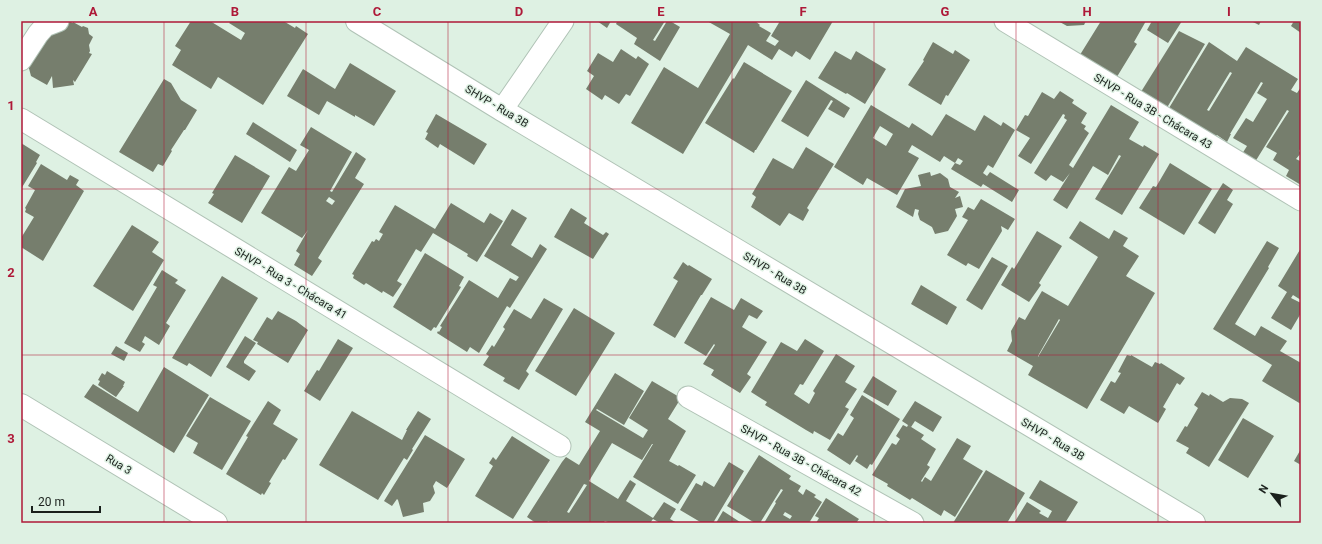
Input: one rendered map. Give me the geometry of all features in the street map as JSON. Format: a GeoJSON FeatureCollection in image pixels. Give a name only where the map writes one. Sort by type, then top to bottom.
{"type":"FeatureCollection","features":[{"type":"Feature","properties":{"kind":"street"},"geometry":{"type":"LineString","coordinates":[[21,60],[38,34],[46,26],[58,21]]}},
{"type":"Feature","properties":{"kind":"street","name":"SHVP - Rua 3B"},"geometry":{"type":"LineString","coordinates":[[357,21],[502,110],[1194,523]]}},
{"type":"Feature","properties":{"kind":"street"},"geometry":{"type":"LineString","coordinates":[[502,110],[563,21]]}},
{"type":"Feature","properties":{"kind":"street","name":"SHVP - Rua 3B - Chácara 43"},"geometry":{"type":"LineString","coordinates":[[1005,21],[1301,200]]}},
{"type":"Feature","properties":{"kind":"street","name":"SHVP - Rua 3 - Chácara 41"},"geometry":{"type":"LineString","coordinates":[[21,120],[560,446]]}},
{"type":"Feature","properties":{"kind":"street","name":"SHVP - Rua 3B - Chácara 42"},"geometry":{"type":"LineString","coordinates":[[688,397],[913,523]]}},
{"type":"Feature","properties":{"kind":"street","name":"Rua 3"},"geometry":{"type":"LineString","coordinates":[[21,405],[216,523]]}},
{"type":"Feature","properties":{"kind":"building"},"geometry":{"type":"Polygon","coordinates":[[[67,21],[88,28],[89,34],[93,37],[89,45],[89,53],[92,54],[75,82],[73,80],[74,85],[53,88],[52,76],[47,85],[31,76],[27,61],[21,54],[21,38],[41,49],[50,34],[67,21]]]}},
{"type":"Feature","properties":{"kind":"building"},"geometry":{"type":"Polygon","coordinates":[[[191,21],[210,21],[241,40],[245,33],[229,23],[231,21],[286,21],[285,22],[295,28],[296,26],[308,34],[263,105],[218,77],[211,89],[172,65],[181,50],[175,46],[191,21]]]}},
{"type":"Feature","properties":{"kind":"building"},"geometry":{"type":"Polygon","coordinates":[[[597,21],[611,21],[607,28],[597,21]]]}},
{"type":"Feature","properties":{"kind":"building"},"geometry":{"type":"Polygon","coordinates":[[[615,21],[665,21],[653,40],[655,41],[667,21],[670,21],[680,27],[660,61],[634,44],[637,38],[616,24],[617,22],[615,21]]]}},
{"type":"Feature","properties":{"kind":"building"},"geometry":{"type":"Polygon","coordinates":[[[707,21],[755,21],[760,25],[759,26],[771,33],[766,41],[775,46],[779,41],[771,36],[780,21],[833,21],[810,60],[796,51],[792,57],[779,49],[772,60],[748,45],[683,154],[631,123],[664,67],[698,88],[730,34],[707,21]]]}},
{"type":"Feature","properties":{"kind":"building"},"geometry":{"type":"Polygon","coordinates":[[[1058,21],[1086,21],[1084,25],[1067,26],[1058,21]]]}},
{"type":"Feature","properties":{"kind":"building"},"geometry":{"type":"Polygon","coordinates":[[[1101,21],[1146,21],[1134,42],[1137,44],[1115,80],[1078,58],[1101,21]]]}},
{"type":"Feature","properties":{"kind":"building"},"geometry":{"type":"Polygon","coordinates":[[[1152,21],[1182,21],[1168,43],[1147,30],[1152,21]]]}},
{"type":"Feature","properties":{"kind":"building"},"geometry":{"type":"Polygon","coordinates":[[[1251,21],[1261,21],[1259,25],[1251,21]]]}},
{"type":"Feature","properties":{"kind":"building"},"geometry":{"type":"Polygon","coordinates":[[[1294,21],[1301,21],[1301,33],[1291,26],[1294,21]]]}},
{"type":"Feature","properties":{"kind":"building"},"geometry":{"type":"Polygon","coordinates":[[[1179,31],[1205,44],[1165,111],[1139,95],[1179,31]]]}},
{"type":"Feature","properties":{"kind":"building"},"geometry":{"type":"Polygon","coordinates":[[[933,42],[953,54],[955,50],[970,60],[948,96],[946,95],[941,105],[908,85],[924,61],[923,60],[933,42]]]}},
{"type":"Feature","properties":{"kind":"building"},"geometry":{"type":"Polygon","coordinates":[[[1209,42],[1237,61],[1246,47],[1298,79],[1291,90],[1297,93],[1301,87],[1301,148],[1299,151],[1301,153],[1296,159],[1300,161],[1301,159],[1301,185],[1286,176],[1289,170],[1273,160],[1277,153],[1266,147],[1289,111],[1287,110],[1255,162],[1242,154],[1247,146],[1233,138],[1246,118],[1253,122],[1267,99],[1257,93],[1263,83],[1261,82],[1230,134],[1227,142],[1217,135],[1216,136],[1166,113],[1209,42]],[[1230,72],[1207,110],[1209,111],[1232,73],[1230,72]]]}},
{"type":"Feature","properties":{"kind":"building"},"geometry":{"type":"Polygon","coordinates":[[[621,49],[636,59],[638,56],[649,64],[630,96],[626,94],[619,104],[605,95],[602,100],[586,89],[594,76],[587,71],[598,53],[613,62],[621,49]]]}},
{"type":"Feature","properties":{"kind":"building"},"geometry":{"type":"Polygon","coordinates":[[[835,51],[851,60],[856,51],[886,69],[865,104],[818,78],[835,51]]]}},
{"type":"Feature","properties":{"kind":"building"},"geometry":{"type":"Polygon","coordinates":[[[744,62],[792,91],[754,153],[705,123],[744,62]]]}},
{"type":"Feature","properties":{"kind":"building"},"geometry":{"type":"Polygon","coordinates":[[[350,63],[396,91],[374,126],[327,101],[319,115],[287,96],[303,69],[335,89],[350,63]]]}},
{"type":"Feature","properties":{"kind":"building"},"geometry":{"type":"Polygon","coordinates":[[[164,79],[171,83],[181,100],[197,110],[171,150],[172,151],[163,166],[158,164],[153,172],[119,152],[164,79]]]}},
{"type":"Feature","properties":{"kind":"building"},"geometry":{"type":"Polygon","coordinates":[[[806,80],[850,108],[844,118],[828,109],[833,101],[831,100],[808,137],[781,121],[806,80]]]}},
{"type":"Feature","properties":{"kind":"building"},"geometry":{"type":"Polygon","coordinates":[[[1060,91],[1074,100],[1072,103],[1087,113],[1081,123],[1086,126],[1084,129],[1089,133],[1069,165],[1073,168],[1111,105],[1139,122],[1129,139],[1143,147],[1144,145],[1159,154],[1122,215],[1095,199],[1121,156],[1119,155],[1108,175],[1093,166],[1067,209],[1053,200],[1070,173],[1063,182],[1051,175],[1046,181],[1034,173],[1067,120],[1064,118],[1065,115],[1063,114],[1031,164],[1018,156],[1030,138],[1016,130],[1025,115],[1028,116],[1042,92],[1054,99],[1060,91]]]}},
{"type":"Feature","properties":{"kind":"building"},"geometry":{"type":"Polygon","coordinates":[[[871,105],[909,128],[912,123],[932,136],[946,114],[975,131],[984,115],[1001,126],[1003,122],[1015,130],[993,168],[988,165],[983,173],[987,176],[990,172],[1019,190],[1012,202],[983,184],[981,187],[951,169],[955,163],[944,156],[940,162],[912,145],[908,152],[919,158],[897,195],[867,178],[863,185],[834,167],[871,105]],[[880,126],[873,138],[886,146],[893,134],[880,126]],[[958,158],[955,163],[960,165],[963,161],[958,158]]]}},
{"type":"Feature","properties":{"kind":"building"},"geometry":{"type":"Polygon","coordinates":[[[436,114],[487,144],[474,165],[440,144],[438,148],[425,139],[428,133],[426,132],[436,114]]]}},
{"type":"Feature","properties":{"kind":"building"},"geometry":{"type":"Polygon","coordinates":[[[253,122],[297,150],[290,162],[246,134],[253,122]]]}},
{"type":"Feature","properties":{"kind":"building"},"geometry":{"type":"Polygon","coordinates":[[[311,127],[352,152],[330,191],[332,192],[356,152],[366,159],[355,178],[364,184],[318,258],[322,261],[312,276],[294,265],[300,254],[296,251],[308,230],[302,238],[261,213],[289,167],[296,171],[309,150],[300,145],[311,127]],[[329,197],[326,201],[332,205],[335,201],[329,197]]]}},
{"type":"Feature","properties":{"kind":"building"},"geometry":{"type":"Polygon","coordinates":[[[21,143],[40,155],[36,162],[37,163],[21,189],[21,143]]]}},
{"type":"Feature","properties":{"kind":"building"},"geometry":{"type":"Polygon","coordinates":[[[806,147],[834,164],[807,208],[809,210],[803,221],[789,213],[780,226],[751,207],[756,197],[752,194],[773,158],[793,169],[806,147]]]}},
{"type":"Feature","properties":{"kind":"building"},"geometry":{"type":"Polygon","coordinates":[[[235,155],[270,176],[242,223],[208,203],[214,194],[212,193],[235,155]]]}},
{"type":"Feature","properties":{"kind":"building"},"geometry":{"type":"Polygon","coordinates":[[[1170,163],[1212,189],[1184,235],[1139,208],[1153,186],[1156,187],[1170,163]]]}},
{"type":"Feature","properties":{"kind":"building"},"geometry":{"type":"Polygon","coordinates":[[[41,164],[67,180],[70,175],[79,180],[76,185],[84,191],[43,261],[21,247],[21,238],[34,217],[25,212],[25,208],[35,190],[28,186],[41,164]]]}},
{"type":"Feature","properties":{"kind":"building"},"geometry":{"type":"Polygon","coordinates":[[[930,172],[931,176],[940,173],[948,179],[950,187],[959,192],[955,198],[960,196],[963,207],[955,209],[957,216],[948,231],[935,234],[932,227],[920,220],[918,214],[919,210],[915,209],[913,217],[896,207],[905,189],[921,186],[918,175],[930,172]]]}},
{"type":"Feature","properties":{"kind":"building"},"geometry":{"type":"Polygon","coordinates":[[[1223,183],[1233,190],[1227,200],[1233,204],[1215,234],[1198,223],[1223,183]]]}},
{"type":"Feature","properties":{"kind":"building"},"geometry":{"type":"Polygon","coordinates":[[[981,199],[1015,219],[1008,230],[1001,226],[1002,231],[979,269],[968,263],[966,266],[947,255],[968,220],[962,217],[968,207],[974,210],[981,199]]]}},
{"type":"Feature","properties":{"kind":"building"},"geometry":{"type":"Polygon","coordinates":[[[451,203],[484,223],[490,213],[503,221],[477,262],[467,256],[468,254],[433,233],[421,252],[416,249],[397,281],[402,284],[393,297],[383,291],[382,293],[366,283],[364,285],[353,278],[354,275],[352,274],[372,241],[374,242],[376,239],[379,241],[383,234],[379,232],[395,205],[435,229],[451,203]]]}},
{"type":"Feature","properties":{"kind":"building"},"geometry":{"type":"Polygon","coordinates":[[[571,208],[587,218],[584,223],[603,235],[606,232],[609,234],[593,259],[554,237],[571,208]]]}},
{"type":"Feature","properties":{"kind":"building"},"geometry":{"type":"Polygon","coordinates":[[[512,209],[527,218],[511,245],[532,258],[540,244],[547,249],[510,308],[507,306],[479,353],[470,347],[467,352],[437,333],[469,280],[498,298],[510,278],[516,281],[519,277],[484,256],[512,209]]]}},
{"type":"Feature","properties":{"kind":"building"},"geometry":{"type":"Polygon","coordinates":[[[1080,221],[1109,239],[1114,230],[1128,238],[1123,246],[1139,256],[1126,276],[1155,293],[1087,409],[1028,375],[1033,366],[1007,351],[1012,341],[1011,331],[1019,317],[1025,320],[1042,291],[1068,306],[1098,257],[1069,238],[1080,221]],[[1059,319],[1038,357],[1060,320],[1059,319]]]}},
{"type":"Feature","properties":{"kind":"building"},"geometry":{"type":"Polygon","coordinates":[[[132,225],[159,242],[152,252],[164,260],[133,311],[93,286],[132,225]]]}},
{"type":"Feature","properties":{"kind":"building"},"geometry":{"type":"Polygon","coordinates":[[[1037,231],[1062,246],[1039,283],[1041,285],[1029,302],[1001,285],[1012,267],[1014,269],[1037,231]]]}},
{"type":"Feature","properties":{"kind":"building"},"geometry":{"type":"Polygon","coordinates":[[[1267,241],[1279,248],[1268,267],[1269,268],[1235,324],[1255,336],[1261,326],[1287,341],[1280,351],[1301,363],[1301,404],[1262,381],[1272,365],[1213,329],[1267,241]]]}},
{"type":"Feature","properties":{"kind":"building"},"geometry":{"type":"Polygon","coordinates":[[[1301,248],[1301,300],[1293,295],[1291,298],[1301,303],[1301,313],[1291,330],[1271,318],[1287,292],[1278,286],[1301,248]]]}},
{"type":"Feature","properties":{"kind":"building"},"geometry":{"type":"Polygon","coordinates":[[[425,253],[464,277],[459,286],[461,287],[436,328],[434,327],[431,331],[393,307],[425,253]]]}},
{"type":"Feature","properties":{"kind":"building"},"geometry":{"type":"Polygon","coordinates":[[[992,257],[1008,266],[982,310],[966,300],[992,257]]]}},
{"type":"Feature","properties":{"kind":"building"},"geometry":{"type":"Polygon","coordinates":[[[683,262],[712,279],[675,338],[653,325],[678,281],[673,278],[683,262]]]}},
{"type":"Feature","properties":{"kind":"building"},"geometry":{"type":"Polygon","coordinates":[[[162,270],[178,280],[175,283],[186,290],[166,323],[170,326],[159,345],[145,336],[142,342],[145,344],[140,352],[124,343],[157,287],[153,285],[162,270]]]}},
{"type":"Feature","properties":{"kind":"building"},"geometry":{"type":"Polygon","coordinates":[[[222,276],[258,298],[211,377],[189,363],[187,366],[172,358],[222,276]]]}},
{"type":"Feature","properties":{"kind":"building"},"geometry":{"type":"Polygon","coordinates":[[[921,285],[957,307],[947,325],[911,304],[921,285]]]}},
{"type":"Feature","properties":{"kind":"building"},"geometry":{"type":"Polygon","coordinates":[[[711,297],[734,310],[741,298],[763,311],[757,319],[749,315],[742,327],[767,342],[747,374],[751,377],[740,393],[711,375],[714,370],[703,364],[715,345],[714,344],[706,356],[684,343],[711,297]]]}},
{"type":"Feature","properties":{"kind":"building"},"geometry":{"type":"Polygon","coordinates":[[[544,298],[563,309],[526,371],[529,374],[519,390],[503,381],[505,378],[483,365],[489,356],[486,354],[492,345],[494,347],[505,329],[503,327],[514,309],[531,319],[544,298]]]}},
{"type":"Feature","properties":{"kind":"building"},"geometry":{"type":"Polygon","coordinates":[[[574,308],[615,333],[576,396],[535,371],[574,308]]]}},
{"type":"Feature","properties":{"kind":"building"},"geometry":{"type":"Polygon","coordinates":[[[278,311],[308,330],[288,363],[253,340],[267,317],[272,320],[278,311]]]}},
{"type":"Feature","properties":{"kind":"building"},"geometry":{"type":"Polygon","coordinates":[[[245,336],[256,343],[244,361],[244,363],[256,371],[249,381],[226,367],[245,336]]]}},
{"type":"Feature","properties":{"kind":"building"},"geometry":{"type":"Polygon","coordinates":[[[338,339],[353,348],[320,401],[304,391],[317,370],[319,371],[338,339]]]}},
{"type":"Feature","properties":{"kind":"building"},"geometry":{"type":"Polygon","coordinates":[[[805,339],[824,351],[803,385],[800,384],[794,394],[809,404],[815,393],[813,391],[836,354],[855,366],[845,382],[857,389],[845,407],[849,409],[830,440],[814,431],[813,434],[806,430],[765,405],[767,402],[751,392],[781,342],[797,351],[805,339]]]}},
{"type":"Feature","properties":{"kind":"building"},"geometry":{"type":"Polygon","coordinates":[[[116,346],[128,353],[124,361],[111,354],[116,346]]]}},
{"type":"Feature","properties":{"kind":"building"},"geometry":{"type":"Polygon","coordinates":[[[1127,355],[1131,355],[1152,367],[1155,362],[1161,363],[1185,378],[1180,385],[1177,383],[1163,407],[1166,409],[1158,423],[1129,406],[1124,414],[1100,400],[1111,381],[1115,383],[1121,373],[1118,372],[1127,355]]]}},
{"type":"Feature","properties":{"kind":"building"},"geometry":{"type":"Polygon","coordinates":[[[164,367],[209,395],[174,453],[84,397],[93,384],[138,412],[164,367]]]}},
{"type":"Feature","properties":{"kind":"building"},"geometry":{"type":"Polygon","coordinates":[[[107,371],[125,382],[124,386],[116,397],[98,385],[100,381],[98,380],[102,373],[105,375],[107,371]]]}},
{"type":"Feature","properties":{"kind":"building"},"geometry":{"type":"Polygon","coordinates":[[[615,373],[644,391],[624,425],[597,409],[596,410],[643,438],[648,430],[629,418],[652,381],[681,398],[668,419],[686,431],[669,461],[696,475],[678,504],[633,477],[653,444],[642,460],[612,443],[589,481],[618,499],[630,480],[636,484],[626,501],[653,518],[664,502],[676,509],[670,519],[677,523],[660,523],[653,519],[650,523],[607,523],[608,522],[605,521],[603,523],[552,523],[548,521],[547,523],[536,523],[527,517],[566,457],[579,465],[600,431],[585,422],[615,373]],[[584,484],[567,512],[569,513],[587,485],[584,484]]]}},
{"type":"Feature","properties":{"kind":"building"},"geometry":{"type":"Polygon","coordinates":[[[873,376],[897,391],[888,406],[863,392],[873,376]]]}},
{"type":"Feature","properties":{"kind":"building"},"geometry":{"type":"Polygon","coordinates":[[[1202,392],[1209,396],[1210,394],[1223,402],[1230,398],[1242,399],[1249,403],[1209,467],[1186,453],[1189,448],[1176,441],[1185,426],[1187,427],[1198,408],[1194,405],[1202,392]]]}},
{"type":"Feature","properties":{"kind":"building"},"geometry":{"type":"Polygon","coordinates":[[[862,395],[900,419],[872,465],[870,464],[867,469],[855,461],[858,456],[857,455],[850,465],[827,450],[838,433],[843,436],[854,418],[850,415],[862,395]]]}},
{"type":"Feature","properties":{"kind":"building"},"geometry":{"type":"Polygon","coordinates":[[[210,397],[251,421],[222,470],[193,453],[198,443],[186,436],[210,397]]]}},
{"type":"Feature","properties":{"kind":"building"},"geometry":{"type":"Polygon","coordinates":[[[268,401],[281,410],[273,424],[298,439],[285,460],[283,459],[269,482],[271,483],[264,495],[262,493],[261,495],[226,474],[248,437],[246,436],[268,401]]]}},
{"type":"Feature","properties":{"kind":"building"},"geometry":{"type":"Polygon","coordinates":[[[915,401],[942,417],[933,432],[915,421],[911,427],[902,421],[915,401]]]}},
{"type":"Feature","properties":{"kind":"building"},"geometry":{"type":"Polygon","coordinates":[[[352,411],[402,440],[406,430],[418,411],[431,419],[412,449],[413,450],[407,460],[404,458],[378,500],[319,465],[352,411]]]}},
{"type":"Feature","properties":{"kind":"building"},"geometry":{"type":"Polygon","coordinates":[[[1243,418],[1274,436],[1248,478],[1218,460],[1243,418]]]}},
{"type":"Feature","properties":{"kind":"building"},"geometry":{"type":"Polygon","coordinates":[[[903,425],[907,427],[908,425],[924,435],[921,439],[936,449],[927,465],[930,467],[921,481],[922,482],[925,477],[931,481],[957,438],[971,446],[963,459],[983,471],[955,517],[944,510],[941,516],[912,498],[910,500],[887,486],[888,484],[872,475],[892,443],[896,445],[900,439],[896,436],[903,425]]]}},
{"type":"Feature","properties":{"kind":"building"},"geometry":{"type":"Polygon","coordinates":[[[425,435],[465,459],[447,488],[436,481],[433,486],[435,493],[430,501],[423,503],[424,512],[403,517],[397,499],[392,506],[384,501],[425,435]]]}},
{"type":"Feature","properties":{"kind":"building"},"geometry":{"type":"Polygon","coordinates":[[[512,436],[550,460],[513,519],[475,496],[493,466],[489,463],[493,457],[496,460],[512,436]]]}},
{"type":"Feature","properties":{"kind":"building"},"geometry":{"type":"Polygon","coordinates":[[[1301,449],[1301,465],[1294,461],[1301,449]]]}},
{"type":"Feature","properties":{"kind":"building"},"geometry":{"type":"Polygon","coordinates":[[[759,455],[791,476],[789,479],[801,486],[798,491],[803,495],[806,489],[816,495],[814,497],[822,502],[809,523],[764,523],[783,490],[781,489],[760,523],[755,523],[727,506],[759,455]],[[785,512],[783,515],[790,519],[792,516],[785,512]]]}},
{"type":"Feature","properties":{"kind":"building"},"geometry":{"type":"Polygon","coordinates":[[[729,462],[744,471],[713,523],[702,523],[680,510],[696,483],[702,486],[704,481],[714,487],[729,462]]]}},
{"type":"Feature","properties":{"kind":"building"},"geometry":{"type":"Polygon","coordinates":[[[986,470],[1025,493],[1007,523],[953,523],[986,470]]]}},
{"type":"Feature","properties":{"kind":"building"},"geometry":{"type":"Polygon","coordinates":[[[1040,480],[1078,502],[1065,523],[1014,523],[1027,502],[1041,511],[1039,513],[1048,518],[1052,511],[1029,498],[1040,480]]]}},
{"type":"Feature","properties":{"kind":"building"},"geometry":{"type":"Polygon","coordinates":[[[826,498],[859,519],[856,523],[816,523],[819,518],[815,516],[826,498]]]}},
{"type":"Feature","properties":{"kind":"building"},"geometry":{"type":"Polygon","coordinates":[[[723,511],[740,522],[716,523],[723,511]]]}}]}
